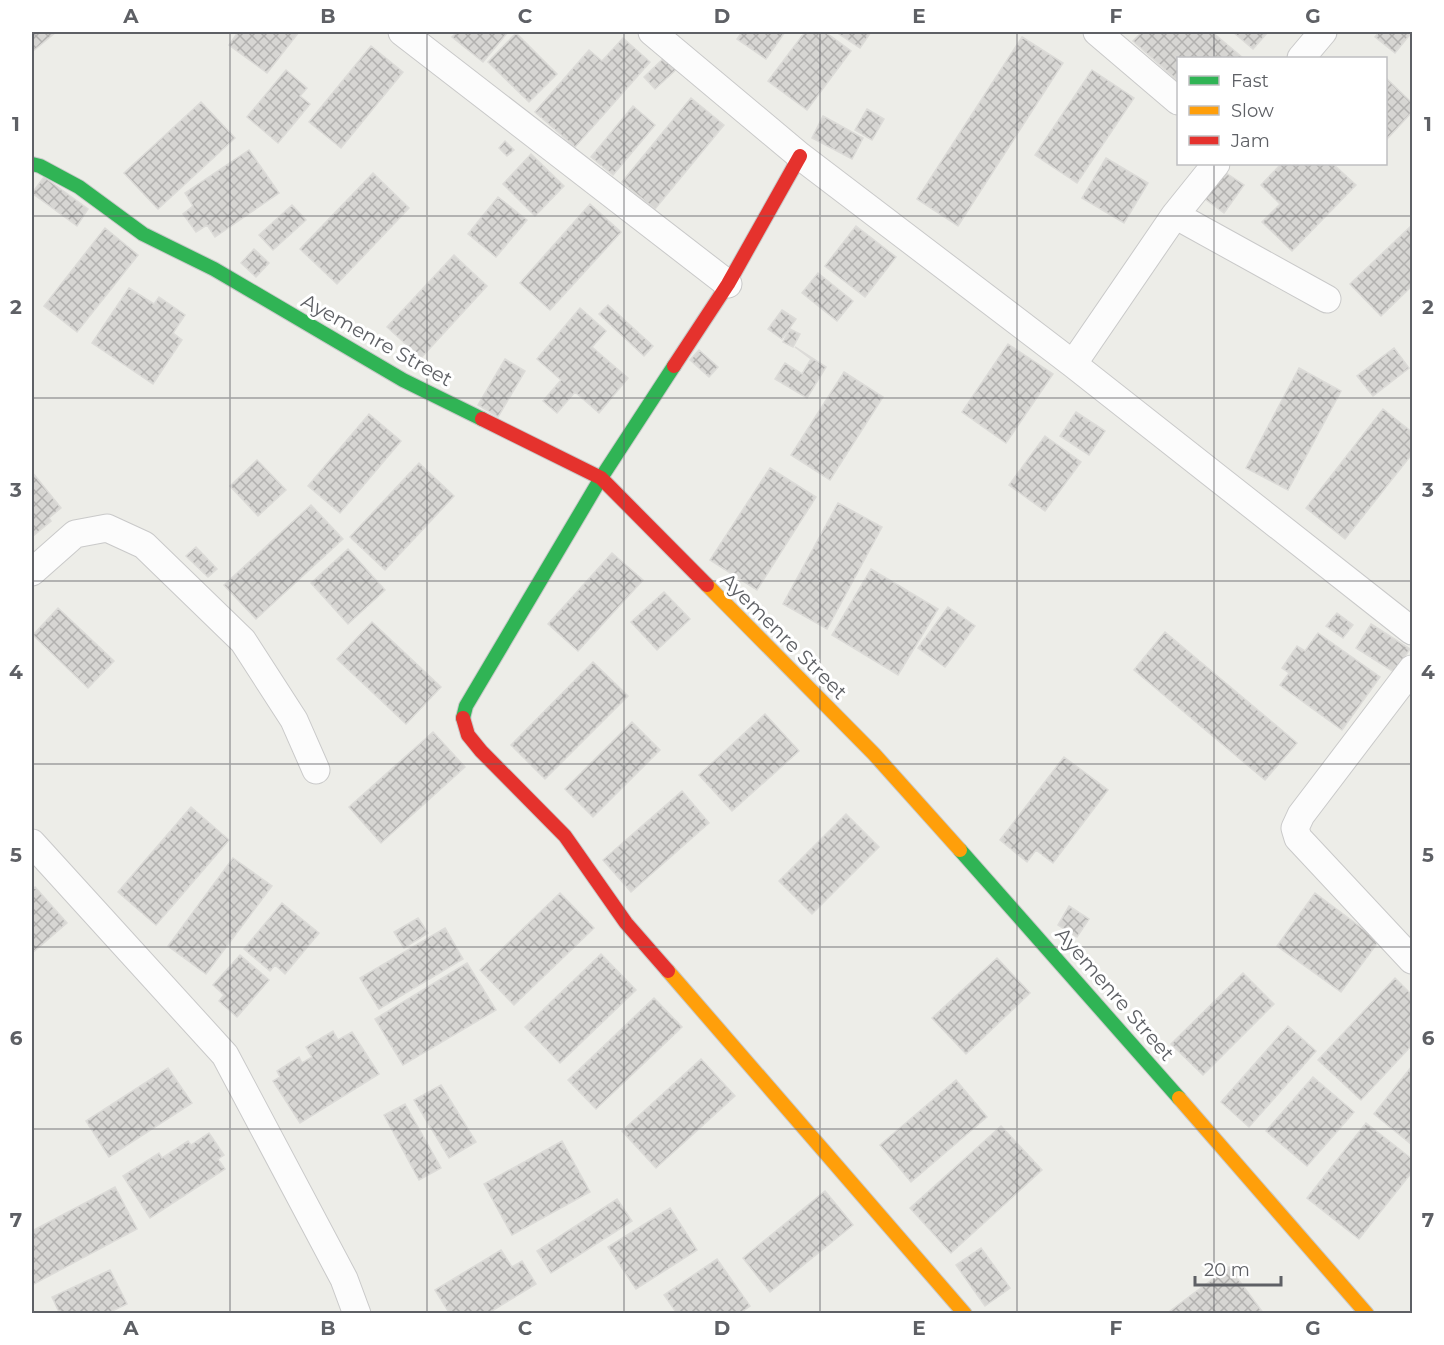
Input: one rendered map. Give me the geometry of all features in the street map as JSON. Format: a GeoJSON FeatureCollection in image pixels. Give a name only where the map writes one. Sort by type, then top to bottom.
{"type":"FeatureCollection","features":[{"type":"Feature","properties":{"kind":"street"},"geometry":{"type":"LineString","coordinates":[[402,32],[728,284]]}},
{"type":"Feature","properties":{"kind":"street"},"geometry":{"type":"LineString","coordinates":[[652,32],[800,156],[1072,364],[1413,632]]}},
{"type":"Feature","properties":{"kind":"street"},"geometry":{"type":"LineString","coordinates":[[1097,32],[1177,99]]}},
{"type":"Feature","properties":{"kind":"street"},"geometry":{"type":"LineString","coordinates":[[1302,57],[1323,32]]}},
{"type":"Feature","properties":{"kind":"street"},"geometry":{"type":"LineString","coordinates":[[800,156],[728,284],[601,478],[466,706],[463,718],[468,735],[481,751],[565,836],[626,923],[965,1314]]}},
{"type":"Feature","properties":{"kind":"street","name":"Ayemenre Street"},"geometry":{"type":"LineString","coordinates":[[32,164],[79,187],[143,234],[214,269],[403,380],[601,478],[874,754],[1040,938],[1367,1314]]}},
{"type":"Feature","properties":{"kind":"street"},"geometry":{"type":"LineString","coordinates":[[1072,364],[1175,214],[1215,165]]}},
{"type":"Feature","properties":{"kind":"street"},"geometry":{"type":"LineString","coordinates":[[1175,214],[1327,300]]}},
{"type":"Feature","properties":{"kind":"street"},"geometry":{"type":"LineString","coordinates":[[32,572],[75,534],[107,528],[144,545],[243,641],[294,720],[315,770]]}},
{"type":"Feature","properties":{"kind":"street"},"geometry":{"type":"LineString","coordinates":[[1413,669],[1301,815],[1295,828],[1298,838],[1413,960]]}},
{"type":"Feature","properties":{"kind":"street"},"geometry":{"type":"LineString","coordinates":[[32,843],[225,1055],[344,1279],[357,1314]]}},
{"type":"Feature","properties":{"kind":"building"},"geometry":{"type":"Polygon","coordinates":[[[32,32],[56,32],[32,52],[32,32]]]}},
{"type":"Feature","properties":{"kind":"building"},"geometry":{"type":"Polygon","coordinates":[[[238,32],[299,32],[267,73],[229,45],[238,32]]]}},
{"type":"Feature","properties":{"kind":"building"},"geometry":{"type":"Polygon","coordinates":[[[457,32],[508,32],[483,62],[452,37],[457,32]]]}},
{"type":"Feature","properties":{"kind":"building"},"geometry":{"type":"Polygon","coordinates":[[[742,32],[785,32],[766,59],[737,39],[742,32]]]}},
{"type":"Feature","properties":{"kind":"building"},"geometry":{"type":"Polygon","coordinates":[[[805,32],[825,32],[851,51],[807,110],[768,81],[805,32]]]}},
{"type":"Feature","properties":{"kind":"building"},"geometry":{"type":"Polygon","coordinates":[[[836,32],[871,32],[860,48],[836,32]]]}},
{"type":"Feature","properties":{"kind":"building"},"geometry":{"type":"Polygon","coordinates":[[[1142,32],[1212,32],[1242,57],[1177,57],[1177,80],[1133,41],[1142,32]]]}},
{"type":"Feature","properties":{"kind":"building"},"geometry":{"type":"Polygon","coordinates":[[[1233,32],[1268,32],[1253,49],[1233,32]]]}},
{"type":"Feature","properties":{"kind":"building"},"geometry":{"type":"Polygon","coordinates":[[[1379,32],[1412,32],[1395,53],[1375,37],[1379,32]]]}},
{"type":"Feature","properties":{"kind":"building"},"geometry":{"type":"Polygon","coordinates":[[[516,33],[557,74],[529,102],[488,62],[516,33]]]}},
{"type":"Feature","properties":{"kind":"building"},"geometry":{"type":"Polygon","coordinates":[[[1022,37],[1063,63],[958,226],[917,199],[1022,37]]]}},
{"type":"Feature","properties":{"kind":"building"},"geometry":{"type":"Polygon","coordinates":[[[623,38],[650,62],[575,147],[535,112],[589,50],[602,61],[623,38]]]}},
{"type":"Feature","properties":{"kind":"building"},"geometry":{"type":"Polygon","coordinates":[[[371,46],[403,72],[341,148],[309,122],[371,46]]]}},
{"type":"Feature","properties":{"kind":"building"},"geometry":{"type":"Polygon","coordinates":[[[667,55],[679,67],[655,89],[644,77],[667,55]]]}},
{"type":"Feature","properties":{"kind":"building"},"geometry":{"type":"Polygon","coordinates":[[[286,70],[307,88],[300,96],[310,104],[278,143],[247,117],[286,70]]]}},
{"type":"Feature","properties":{"kind":"building"},"geometry":{"type":"Polygon","coordinates":[[[1092,70],[1134,98],[1077,183],[1035,155],[1092,70]]]}},
{"type":"Feature","properties":{"kind":"building"},"geometry":{"type":"Polygon","coordinates":[[[1387,79],[1412,103],[1412,112],[1387,139],[1387,79]]]}},
{"type":"Feature","properties":{"kind":"building"},"geometry":{"type":"Polygon","coordinates":[[[691,98],[724,125],[655,209],[622,182],[691,98]]]}},
{"type":"Feature","properties":{"kind":"building"},"geometry":{"type":"Polygon","coordinates":[[[201,102],[235,138],[158,209],[124,173],[201,102]]]}},
{"type":"Feature","properties":{"kind":"building"},"geometry":{"type":"Polygon","coordinates":[[[633,106],[655,125],[613,175],[591,157],[633,106]]]}},
{"type":"Feature","properties":{"kind":"building"},"geometry":{"type":"Polygon","coordinates":[[[867,109],[884,119],[872,140],[855,130],[867,109]]]}},
{"type":"Feature","properties":{"kind":"building"},"geometry":{"type":"Polygon","coordinates":[[[823,116],[863,138],[852,159],[812,138],[823,116]]]}},
{"type":"Feature","properties":{"kind":"building"},"geometry":{"type":"Polygon","coordinates":[[[505,141],[514,150],[507,156],[499,148],[505,141]]]}},
{"type":"Feature","properties":{"kind":"building"},"geometry":{"type":"Polygon","coordinates":[[[249,150],[279,193],[215,237],[207,225],[196,232],[183,214],[193,206],[185,193],[249,150]]]}},
{"type":"Feature","properties":{"kind":"building"},"geometry":{"type":"Polygon","coordinates":[[[531,154],[564,186],[535,216],[503,184],[531,154]]]}},
{"type":"Feature","properties":{"kind":"building"},"geometry":{"type":"Polygon","coordinates":[[[1106,158],[1148,183],[1124,223],[1082,198],[1106,158]]]}},
{"type":"Feature","properties":{"kind":"building"},"geometry":{"type":"Polygon","coordinates":[[[1280,165],[1334,165],[1356,185],[1292,251],[1262,222],[1280,204],[1261,185],[1280,165]]]}},
{"type":"Feature","properties":{"kind":"building"},"geometry":{"type":"Polygon","coordinates":[[[1220,169],[1244,185],[1224,213],[1201,196],[1220,169]]]}},
{"type":"Feature","properties":{"kind":"building"},"geometry":{"type":"Polygon","coordinates":[[[373,173],[409,208],[337,284],[300,249],[373,173]]]}},
{"type":"Feature","properties":{"kind":"building"},"geometry":{"type":"Polygon","coordinates":[[[44,177],[88,209],[77,226],[32,193],[44,177]]]}},
{"type":"Feature","properties":{"kind":"building"},"geometry":{"type":"Polygon","coordinates":[[[498,197],[527,220],[496,257],[468,234],[498,197]]]}},
{"type":"Feature","properties":{"kind":"building"},"geometry":{"type":"Polygon","coordinates":[[[590,204],[621,232],[550,310],[520,283],[590,204]]]}},
{"type":"Feature","properties":{"kind":"building"},"geometry":{"type":"Polygon","coordinates":[[[292,205],[306,220],[273,250],[259,235],[292,205]]]}},
{"type":"Feature","properties":{"kind":"building"},"geometry":{"type":"Polygon","coordinates":[[[1412,225],[1412,286],[1381,316],[1350,284],[1412,225]]]}},
{"type":"Feature","properties":{"kind":"building"},"geometry":{"type":"Polygon","coordinates":[[[856,226],[896,257],[865,297],[825,266],[856,226]]]}},
{"type":"Feature","properties":{"kind":"building"},"geometry":{"type":"Polygon","coordinates":[[[105,228],[138,255],[77,332],[44,306],[105,228]]]}},
{"type":"Feature","properties":{"kind":"building"},"geometry":{"type":"Polygon","coordinates":[[[254,249],[269,263],[256,277],[241,263],[254,249]]]}},
{"type":"Feature","properties":{"kind":"building"},"geometry":{"type":"Polygon","coordinates":[[[454,255],[487,286],[421,358],[387,327],[454,255]]]}},
{"type":"Feature","properties":{"kind":"building"},"geometry":{"type":"Polygon","coordinates":[[[818,273],[853,301],[837,321],[802,293],[818,273]]]}},
{"type":"Feature","properties":{"kind":"building"},"geometry":{"type":"Polygon","coordinates":[[[129,288],[154,304],[159,297],[185,315],[173,333],[182,340],[153,384],[92,343],[129,288]]]}},
{"type":"Feature","properties":{"kind":"building"},"geometry":{"type":"Polygon","coordinates":[[[608,305],[653,346],[644,356],[599,314],[608,305]]]}},
{"type":"Feature","properties":{"kind":"building"},"geometry":{"type":"Polygon","coordinates":[[[580,308],[606,331],[592,347],[628,378],[599,413],[575,392],[557,413],[543,401],[561,380],[537,359],[580,308]]]}},
{"type":"Feature","properties":{"kind":"building"},"geometry":{"type":"Polygon","coordinates":[[[782,310],[796,319],[782,339],[768,329],[782,310]]]}},
{"type":"Feature","properties":{"kind":"building"},"geometry":{"type":"Polygon","coordinates":[[[790,329],[800,334],[793,347],[783,342],[790,329]]]}},
{"type":"Feature","properties":{"kind":"building"},"geometry":{"type":"Polygon","coordinates":[[[1008,344],[1053,374],[1006,443],[962,412],[1008,344]]]}},
{"type":"Feature","properties":{"kind":"building"},"geometry":{"type":"Polygon","coordinates":[[[795,347],[826,367],[807,398],[775,379],[785,363],[802,374],[811,359],[795,347]]]}},
{"type":"Feature","properties":{"kind":"building"},"geometry":{"type":"Polygon","coordinates":[[[1394,348],[1409,368],[1373,396],[1357,376],[1394,348]]]}},
{"type":"Feature","properties":{"kind":"building"},"geometry":{"type":"Polygon","coordinates":[[[699,350],[718,367],[709,377],[690,360],[699,350]]]}},
{"type":"Feature","properties":{"kind":"building"},"geometry":{"type":"Polygon","coordinates":[[[505,359],[525,371],[498,417],[478,405],[505,359]]]}},
{"type":"Feature","properties":{"kind":"building"},"geometry":{"type":"Polygon","coordinates":[[[1299,368],[1341,391],[1288,490],[1246,468],[1299,368]]]}},
{"type":"Feature","properties":{"kind":"building"},"geometry":{"type":"Polygon","coordinates":[[[844,372],[883,397],[830,480],[791,455],[844,372]]]}},
{"type":"Feature","properties":{"kind":"building"},"geometry":{"type":"Polygon","coordinates":[[[1383,409],[1412,432],[1412,454],[1345,539],[1306,508],[1383,409]]]}},
{"type":"Feature","properties":{"kind":"building"},"geometry":{"type":"Polygon","coordinates":[[[1076,412],[1105,431],[1089,455],[1060,436],[1076,412]]]}},
{"type":"Feature","properties":{"kind":"building"},"geometry":{"type":"Polygon","coordinates":[[[369,414],[401,441],[340,513],[308,486],[369,414]]]}},
{"type":"Feature","properties":{"kind":"building"},"geometry":{"type":"Polygon","coordinates":[[[1045,436],[1081,462],[1045,511],[1009,485],[1045,436]]]}},
{"type":"Feature","properties":{"kind":"building"},"geometry":{"type":"Polygon","coordinates":[[[257,460],[286,490],[258,516],[230,486],[257,460]]]}},
{"type":"Feature","properties":{"kind":"building"},"geometry":{"type":"Polygon","coordinates":[[[419,463],[454,496],[385,570],[350,537],[419,463]]]}},
{"type":"Feature","properties":{"kind":"building"},"geometry":{"type":"Polygon","coordinates":[[[770,468],[816,497],[757,590],[710,560],[770,468]]]}},
{"type":"Feature","properties":{"kind":"building"},"geometry":{"type":"Polygon","coordinates":[[[32,472],[61,508],[49,518],[51,521],[32,537],[32,472]]]}},
{"type":"Feature","properties":{"kind":"building"},"geometry":{"type":"Polygon","coordinates":[[[838,503],[882,527],[827,629],[783,604],[838,503]]]}},
{"type":"Feature","properties":{"kind":"building"},"geometry":{"type":"Polygon","coordinates":[[[311,505],[343,539],[256,619],[224,585],[311,505]]]}},
{"type":"Feature","properties":{"kind":"building"},"geometry":{"type":"Polygon","coordinates":[[[196,547],[217,569],[208,577],[186,556],[196,547]]]}},
{"type":"Feature","properties":{"kind":"building"},"geometry":{"type":"Polygon","coordinates":[[[348,549],[385,590],[348,624],[311,583],[348,549]]]}},
{"type":"Feature","properties":{"kind":"building"},"geometry":{"type":"Polygon","coordinates":[[[612,553],[643,580],[578,651],[548,624],[612,553]]]}},
{"type":"Feature","properties":{"kind":"building"},"geometry":{"type":"Polygon","coordinates":[[[871,569],[938,609],[898,675],[832,635],[871,569]]]}},
{"type":"Feature","properties":{"kind":"building"},"geometry":{"type":"Polygon","coordinates":[[[664,592],[690,619],[657,650],[631,622],[664,592]]]}},
{"type":"Feature","properties":{"kind":"building"},"geometry":{"type":"Polygon","coordinates":[[[948,607],[975,626],[945,667],[918,648],[948,607]]]}},
{"type":"Feature","properties":{"kind":"building"},"geometry":{"type":"Polygon","coordinates":[[[58,608],[114,661],[88,688],[33,635],[58,608]]]}},
{"type":"Feature","properties":{"kind":"building"},"geometry":{"type":"Polygon","coordinates":[[[1337,613],[1353,625],[1343,638],[1326,626],[1337,613]]]}},
{"type":"Feature","properties":{"kind":"building"},"geometry":{"type":"Polygon","coordinates":[[[372,622],[441,687],[406,724],[337,659],[372,622]]]}},
{"type":"Feature","properties":{"kind":"building"},"geometry":{"type":"Polygon","coordinates":[[[1371,624],[1410,649],[1394,672],[1356,648],[1371,624]]]}},
{"type":"Feature","properties":{"kind":"building"},"geometry":{"type":"Polygon","coordinates":[[[1165,632],[1297,743],[1265,780],[1134,670],[1165,632]]]}},
{"type":"Feature","properties":{"kind":"building"},"geometry":{"type":"Polygon","coordinates":[[[1318,633],[1380,677],[1342,730],[1280,685],[1289,673],[1282,668],[1297,646],[1305,651],[1318,633]]]}},
{"type":"Feature","properties":{"kind":"building"},"geometry":{"type":"Polygon","coordinates":[[[593,662],[628,696],[545,779],[511,745],[593,662]]]}},
{"type":"Feature","properties":{"kind":"building"},"geometry":{"type":"Polygon","coordinates":[[[765,714],[799,751],[732,811],[699,775],[765,714]]]}},
{"type":"Feature","properties":{"kind":"building"},"geometry":{"type":"Polygon","coordinates":[[[632,722],[660,750],[593,817],[565,789],[632,722]]]}},
{"type":"Feature","properties":{"kind":"building"},"geometry":{"type":"Polygon","coordinates":[[[433,732],[465,767],[381,843],[349,807],[433,732]]]}},
{"type":"Feature","properties":{"kind":"building"},"geometry":{"type":"Polygon","coordinates":[[[1064,757],[1108,790],[1053,863],[1036,850],[1027,862],[1000,840],[1064,757]]]}},
{"type":"Feature","properties":{"kind":"building"},"geometry":{"type":"Polygon","coordinates":[[[682,791],[709,823],[631,892],[603,860],[682,791]]]}},
{"type":"Feature","properties":{"kind":"building"},"geometry":{"type":"Polygon","coordinates":[[[191,807],[229,840],[156,925],[118,892],[191,807]]]}},
{"type":"Feature","properties":{"kind":"building"},"geometry":{"type":"Polygon","coordinates":[[[846,814],[879,847],[812,914],[779,881],[846,814]]]}},
{"type":"Feature","properties":{"kind":"building"},"geometry":{"type":"Polygon","coordinates":[[[233,858],[272,886],[206,974],[168,946],[233,858]]]}},
{"type":"Feature","properties":{"kind":"building"},"geometry":{"type":"Polygon","coordinates":[[[35,887],[67,923],[32,953],[32,890],[35,887]]]}},
{"type":"Feature","properties":{"kind":"building"},"geometry":{"type":"Polygon","coordinates":[[[560,893],[594,928],[514,1005],[480,970],[560,893]]]}},
{"type":"Feature","properties":{"kind":"building"},"geometry":{"type":"Polygon","coordinates":[[[1315,893],[1379,941],[1341,992],[1277,946],[1315,893]]]}},
{"type":"Feature","properties":{"kind":"building"},"geometry":{"type":"Polygon","coordinates":[[[282,903],[319,933],[285,974],[275,965],[270,971],[244,949],[282,903]]]}},
{"type":"Feature","properties":{"kind":"building"},"geometry":{"type":"Polygon","coordinates":[[[1069,906],[1089,919],[1077,937],[1058,925],[1069,906]]]}},
{"type":"Feature","properties":{"kind":"building"},"geometry":{"type":"Polygon","coordinates":[[[418,918],[428,933],[404,948],[394,932],[418,918]]]}},
{"type":"Feature","properties":{"kind":"building"},"geometry":{"type":"Polygon","coordinates":[[[445,928],[463,959],[379,1009],[360,978],[445,928]]]}},
{"type":"Feature","properties":{"kind":"building"},"geometry":{"type":"Polygon","coordinates":[[[601,954],[636,990],[560,1063],[525,1027],[601,954]]]}},
{"type":"Feature","properties":{"kind":"building"},"geometry":{"type":"Polygon","coordinates":[[[240,955],[269,980],[237,1017],[219,1001],[224,995],[213,985],[240,955]]]}},
{"type":"Feature","properties":{"kind":"building"},"geometry":{"type":"Polygon","coordinates":[[[997,958],[1030,993],[966,1054],[932,1018],[997,958]]]}},
{"type":"Feature","properties":{"kind":"building"},"geometry":{"type":"Polygon","coordinates":[[[467,963],[496,1010],[403,1065],[375,1019],[467,963]]]}},
{"type":"Feature","properties":{"kind":"building"},"geometry":{"type":"Polygon","coordinates":[[[1243,973],[1274,1004],[1203,1075],[1171,1044],[1243,973]]]}},
{"type":"Feature","properties":{"kind":"building"},"geometry":{"type":"Polygon","coordinates":[[[1395,978],[1412,995],[1412,1045],[1361,1100],[1318,1060],[1395,978]]]}},
{"type":"Feature","properties":{"kind":"building"},"geometry":{"type":"Polygon","coordinates":[[[654,998],[682,1027],[596,1109],[568,1080],[654,998]]]}},
{"type":"Feature","properties":{"kind":"building"},"geometry":{"type":"Polygon","coordinates":[[[1288,1026],[1316,1051],[1249,1127],[1221,1102],[1288,1026]]]}},
{"type":"Feature","properties":{"kind":"building"},"geometry":{"type":"Polygon","coordinates":[[[333,1031],[338,1040],[352,1032],[379,1074],[300,1123],[273,1081],[280,1077],[277,1071],[299,1057],[302,1063],[312,1057],[306,1047],[333,1031]]]}},
{"type":"Feature","properties":{"kind":"building"},"geometry":{"type":"Polygon","coordinates":[[[701,1059],[735,1096],[656,1168],[622,1131],[701,1059]]]}},
{"type":"Feature","properties":{"kind":"building"},"geometry":{"type":"Polygon","coordinates":[[[1412,1066],[1412,1145],[1374,1114],[1412,1066]]]}},
{"type":"Feature","properties":{"kind":"building"},"geometry":{"type":"Polygon","coordinates":[[[168,1068],[192,1103],[109,1157],[86,1121],[168,1068]]]}},
{"type":"Feature","properties":{"kind":"building"},"geometry":{"type":"Polygon","coordinates":[[[1313,1077],[1354,1112],[1307,1166],[1266,1131],[1313,1077]]]}},
{"type":"Feature","properties":{"kind":"building"},"geometry":{"type":"Polygon","coordinates":[[[956,1080],[987,1117],[911,1182],[880,1145],[956,1080]]]}},
{"type":"Feature","properties":{"kind":"building"},"geometry":{"type":"Polygon","coordinates":[[[441,1085],[476,1142],[449,1158],[414,1100],[441,1085]]]}},
{"type":"Feature","properties":{"kind":"building"},"geometry":{"type":"Polygon","coordinates":[[[405,1104],[441,1168],[419,1180],[384,1115],[405,1104]]]}},
{"type":"Feature","properties":{"kind":"building"},"geometry":{"type":"Polygon","coordinates":[[[1366,1123],[1412,1159],[1412,1172],[1359,1239],[1307,1198],[1366,1123]]]}},
{"type":"Feature","properties":{"kind":"building"},"geometry":{"type":"Polygon","coordinates":[[[1001,1126],[1042,1170],[951,1253],[910,1208],[1001,1126]]]}},
{"type":"Feature","properties":{"kind":"building"},"geometry":{"type":"Polygon","coordinates":[[[209,1133],[224,1155],[218,1159],[225,1169],[150,1218],[123,1176],[159,1153],[162,1158],[188,1141],[191,1145],[209,1133]]]}},
{"type":"Feature","properties":{"kind":"building"},"geometry":{"type":"Polygon","coordinates":[[[562,1141],[590,1192],[512,1235],[484,1184],[562,1141]]]}},
{"type":"Feature","properties":{"kind":"building"},"geometry":{"type":"Polygon","coordinates":[[[115,1187],[137,1229],[32,1285],[32,1231],[115,1187]]]}},
{"type":"Feature","properties":{"kind":"building"},"geometry":{"type":"Polygon","coordinates":[[[825,1191],[853,1225],[770,1292],[743,1258],[825,1191]]]}},
{"type":"Feature","properties":{"kind":"building"},"geometry":{"type":"Polygon","coordinates":[[[617,1199],[632,1221],[551,1273],[537,1251],[617,1199]]]}},
{"type":"Feature","properties":{"kind":"building"},"geometry":{"type":"Polygon","coordinates":[[[670,1208],[697,1250],[636,1289],[608,1247],[670,1208]]]}},
{"type":"Feature","properties":{"kind":"building"},"geometry":{"type":"Polygon","coordinates":[[[981,1248],[1010,1288],[985,1306],[956,1265],[981,1248]]]}},
{"type":"Feature","properties":{"kind":"building"},"geometry":{"type":"Polygon","coordinates":[[[501,1250],[512,1267],[522,1261],[536,1284],[487,1314],[450,1314],[435,1290],[501,1250]]]}},
{"type":"Feature","properties":{"kind":"building"},"geometry":{"type":"Polygon","coordinates":[[[717,1259],[750,1306],[739,1314],[675,1314],[676,1312],[664,1295],[717,1259]]]}},
{"type":"Feature","properties":{"kind":"building"},"geometry":{"type":"Polygon","coordinates":[[[1229,1267],[1264,1314],[1166,1314],[1229,1267]]]}},
{"type":"Feature","properties":{"kind":"building"},"geometry":{"type":"Polygon","coordinates":[[[110,1270],[127,1304],[106,1314],[60,1314],[52,1297],[110,1270]]]}},
{"type":"Feature","properties":{"kind":"traffic: fast"},"geometry":{"type":"LineString","coordinates":[[32,164],[79,187],[143,234],[214,269],[403,380],[482,419]]}},
{"type":"Feature","properties":{"kind":"traffic: fast"},"geometry":{"type":"LineString","coordinates":[[463,718],[466,706],[601,478],[674,366]]}},
{"type":"Feature","properties":{"kind":"traffic: fast"},"geometry":{"type":"LineString","coordinates":[[960,850],[1179,1098]]}},
{"type":"Feature","properties":{"kind":"traffic: slow"},"geometry":{"type":"LineString","coordinates":[[707,585],[874,754],[960,850]]}},
{"type":"Feature","properties":{"kind":"traffic: slow"},"geometry":{"type":"LineString","coordinates":[[668,971],[965,1314]]}},
{"type":"Feature","properties":{"kind":"traffic: slow"},"geometry":{"type":"LineString","coordinates":[[1179,1098],[1367,1314]]}},
{"type":"Feature","properties":{"kind":"traffic: jam"},"geometry":{"type":"LineString","coordinates":[[674,366],[728,284],[800,156]]}},
{"type":"Feature","properties":{"kind":"traffic: jam"},"geometry":{"type":"LineString","coordinates":[[482,419],[601,478],[707,585]]}},
{"type":"Feature","properties":{"kind":"traffic: jam"},"geometry":{"type":"LineString","coordinates":[[463,718],[468,735],[565,836],[626,923],[668,971]]}}]}
